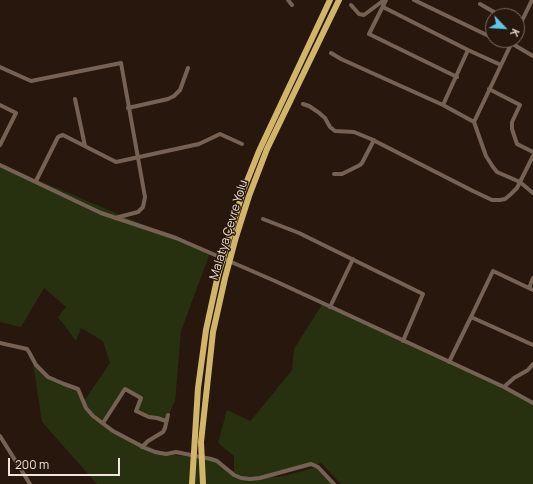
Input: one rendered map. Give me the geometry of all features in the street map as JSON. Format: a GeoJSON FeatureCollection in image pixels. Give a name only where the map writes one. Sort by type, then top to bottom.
{"type":"FeatureCollection","features":[{"type":"Feature","properties":{"kind":"highway","name":"Malatya Çevre Yolu"},"geometry":{"type":"LineString","coordinates":[[192,484],[198,388],[206,330],[220,268],[243,191],[259,151],[330,0]]}},
{"type":"Feature","properties":{"kind":"highway","name":"Malatya Çevre Yolu"},"geometry":{"type":"LineString","coordinates":[[203,484],[201,442],[213,332],[236,237],[249,196],[268,149],[339,0]]}},
{"type":"Feature","properties":{"kind":"street"},"geometry":{"type":"LineString","coordinates":[[288,0],[292,5]]}},
{"type":"Feature","properties":{"kind":"street"},"geometry":{"type":"LineString","coordinates":[[351,5],[359,14],[364,15],[385,0]]}},
{"type":"Feature","properties":{"kind":"street"},"geometry":{"type":"LineString","coordinates":[[385,0],[369,34],[456,77]]}},
{"type":"Feature","properties":{"kind":"street"},"geometry":{"type":"LineString","coordinates":[[414,0],[485,34]]}},
{"type":"Feature","properties":{"kind":"street"},"geometry":{"type":"LineString","coordinates":[[525,12],[532,0]]}},
{"type":"Feature","properties":{"kind":"street"},"geometry":{"type":"LineString","coordinates":[[480,4],[487,8]]}},
{"type":"Feature","properties":{"kind":"street"},"geometry":{"type":"LineString","coordinates":[[383,6],[468,50],[501,64]]}},
{"type":"Feature","properties":{"kind":"street"},"geometry":{"type":"LineString","coordinates":[[474,122],[508,48]]}},
{"type":"Feature","properties":{"kind":"street"},"geometry":{"type":"LineString","coordinates":[[520,48],[533,56]]}},
{"type":"Feature","properties":{"kind":"street"},"geometry":{"type":"LineString","coordinates":[[443,105],[468,50]]}},
{"type":"Feature","properties":{"kind":"street"},"geometry":{"type":"LineString","coordinates":[[331,53],[341,59],[443,105],[474,122],[486,156],[492,167],[501,174],[520,182],[533,193]]}},
{"type":"Feature","properties":{"kind":"street"},"geometry":{"type":"LineString","coordinates":[[0,67],[31,81],[121,63],[145,197],[143,207],[138,212],[115,218]]}},
{"type":"Feature","properties":{"kind":"street"},"geometry":{"type":"LineString","coordinates":[[128,108],[168,99],[174,96],[180,90],[188,68]]}},
{"type":"Feature","properties":{"kind":"street"},"geometry":{"type":"LineString","coordinates":[[489,89],[520,105],[512,122],[512,129],[517,144],[533,152]]}},
{"type":"Feature","properties":{"kind":"street"},"geometry":{"type":"LineString","coordinates":[[76,99],[86,146]]}},
{"type":"Feature","properties":{"kind":"street"},"geometry":{"type":"LineString","coordinates":[[303,104],[318,112],[325,118],[330,128],[335,131],[354,132],[374,140],[473,192],[492,200],[505,199],[511,194],[520,182],[533,156]]}},
{"type":"Feature","properties":{"kind":"street"},"geometry":{"type":"LineString","coordinates":[[0,105],[16,113],[0,145]]}},
{"type":"Feature","properties":{"kind":"street"},"geometry":{"type":"LineString","coordinates":[[36,181],[58,137],[63,135],[116,162],[199,144],[220,134],[242,144]]}},
{"type":"Feature","properties":{"kind":"street"},"geometry":{"type":"LineString","coordinates":[[334,174],[342,174],[360,165],[374,140]]}},
{"type":"Feature","properties":{"kind":"street"},"geometry":{"type":"LineString","coordinates":[[0,165],[115,218],[158,231],[275,281],[504,387],[533,403]]}},
{"type":"Feature","properties":{"kind":"street"},"geometry":{"type":"LineString","coordinates":[[262,219],[299,233],[423,294],[403,341]]}},
{"type":"Feature","properties":{"kind":"street"},"geometry":{"type":"LineString","coordinates":[[330,307],[353,259]]}},
{"type":"Feature","properties":{"kind":"street"},"geometry":{"type":"LineString","coordinates":[[449,362],[492,269],[531,289],[533,278]]}},
{"type":"Feature","properties":{"kind":"street"},"geometry":{"type":"LineString","coordinates":[[471,317],[533,345]]}},
{"type":"Feature","properties":{"kind":"street"},"geometry":{"type":"LineString","coordinates":[[0,343],[27,349],[36,365],[48,377],[78,389],[86,408],[113,431],[142,447],[166,454],[176,452],[211,459],[217,461],[234,475],[241,478],[250,479],[260,478],[311,464],[318,467],[334,484]]}},
{"type":"Feature","properties":{"kind":"street"},"geometry":{"type":"LineString","coordinates":[[504,387],[514,378],[528,370],[533,364]]}},
{"type":"Feature","properties":{"kind":"street"},"geometry":{"type":"LineString","coordinates":[[103,423],[125,389],[141,398],[136,410],[149,418],[157,418],[166,421]]}},
{"type":"Feature","properties":{"kind":"street"},"geometry":{"type":"LineString","coordinates":[[142,447],[148,441],[163,432],[168,415]]}},
{"type":"Feature","properties":{"kind":"street"},"geometry":{"type":"LineString","coordinates":[[0,436],[28,483]]}},
{"type":"Feature","properties":{"kind":"green space"},"geometry":{"type":"Polygon","coordinates":[[[0,164],[210,253],[181,331],[175,401],[166,421],[136,411],[141,398],[125,389],[104,421],[110,429],[166,454],[211,459],[227,470],[234,471],[234,456],[218,443],[227,410],[250,421],[292,370],[294,349],[323,303],[520,396],[533,404],[533,484],[341,484],[321,463],[266,476],[279,477],[318,467],[333,484],[97,484],[42,422],[32,356],[36,365],[48,377],[78,389],[84,401],[110,363],[103,341],[81,328],[76,341],[58,317],[66,307],[44,288],[21,327],[0,322],[0,164]]]}}]}
